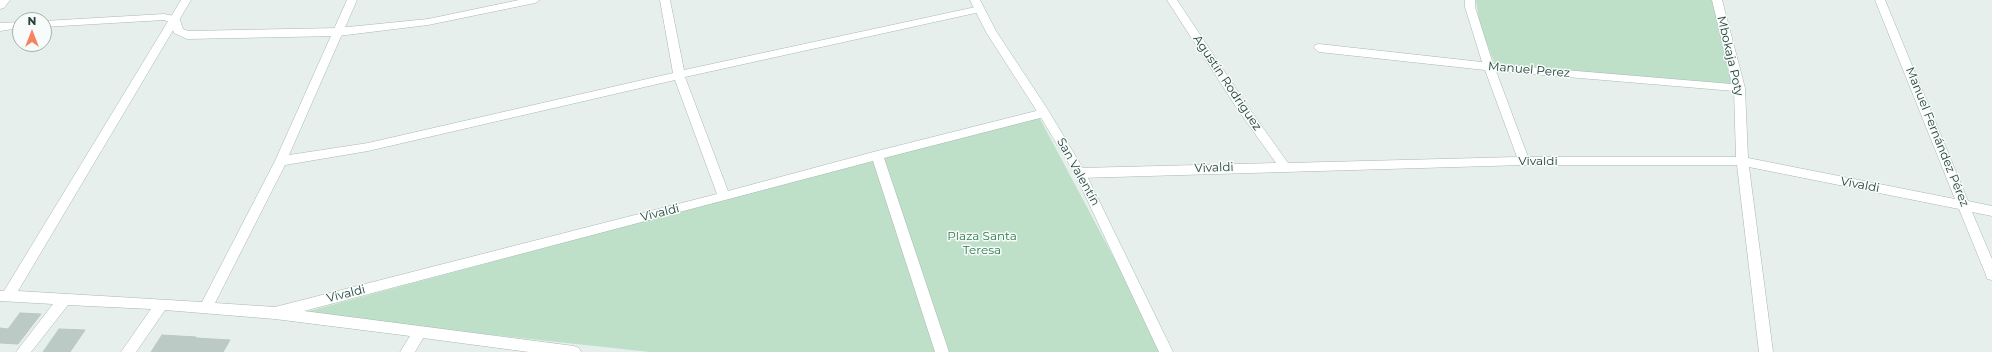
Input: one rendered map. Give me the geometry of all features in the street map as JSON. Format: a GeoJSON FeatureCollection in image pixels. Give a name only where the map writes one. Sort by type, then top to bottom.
{"type":"FeatureCollection","features":[{"type":"Feature","properties":{"kind":"street"},"geometry":{"type":"LineString","coordinates":[[0,6],[4,0]]}},
{"type":"Feature","properties":{"kind":"street"},"geometry":{"type":"LineString","coordinates":[[186,0],[4,296],[162,304],[275,313],[574,352]]}},
{"type":"Feature","properties":{"kind":"street"},"geometry":{"type":"LineString","coordinates":[[206,307],[282,161],[352,0]]}},
{"type":"Feature","properties":{"kind":"street"},"geometry":{"type":"LineString","coordinates":[[175,19],[178,31],[187,35],[338,32],[428,22],[535,0]]}},
{"type":"Feature","properties":{"kind":"street"},"geometry":{"type":"LineString","coordinates":[[665,0],[679,75],[724,197]]}},
{"type":"Feature","properties":{"kind":"street","name":"Agustín Rodriguez"},"geometry":{"type":"LineString","coordinates":[[1172,0],[1242,107],[1284,166]]}},
{"type":"Feature","properties":{"kind":"street"},"geometry":{"type":"LineString","coordinates":[[1470,0],[1470,7],[1489,67],[1524,161]]}},
{"type":"Feature","properties":{"kind":"street","name":"Mbokaja Poty"},"geometry":{"type":"LineString","coordinates":[[1717,0],[1739,88],[1742,161],[1766,352]]}},
{"type":"Feature","properties":{"kind":"street","name":"Manuel Fernández Pérez"},"geometry":{"type":"LineString","coordinates":[[1880,0],[1992,275]]}},
{"type":"Feature","properties":{"kind":"street"},"geometry":{"type":"LineString","coordinates":[[282,161],[368,147],[977,4]]}},
{"type":"Feature","properties":{"kind":"street","name":"San Valentín"},"geometry":{"type":"LineString","coordinates":[[977,4],[991,32],[1080,173],[1166,352]]}},
{"type":"Feature","properties":{"kind":"street"},"geometry":{"type":"LineString","coordinates":[[52,24],[164,17],[175,19]]}},
{"type":"Feature","properties":{"kind":"street"},"geometry":{"type":"LineString","coordinates":[[0,26],[12,25]]}},
{"type":"Feature","properties":{"kind":"street","name":"Manuel Perez"},"geometry":{"type":"LineString","coordinates":[[1319,48],[1489,67],[1739,88]]}},
{"type":"Feature","properties":{"kind":"street","name":"Vivaldi"},"geometry":{"type":"LineString","coordinates":[[275,313],[724,197],[877,155],[1044,114]]}},
{"type":"Feature","properties":{"kind":"street"},"geometry":{"type":"LineString","coordinates":[[877,155],[942,352]]}},
{"type":"Feature","properties":{"kind":"street","name":"Vivaldi"},"geometry":{"type":"LineString","coordinates":[[1080,173],[1284,166],[1524,161],[1742,161],[1992,211]]}},
{"type":"Feature","properties":{"kind":"street"},"geometry":{"type":"LineString","coordinates":[[23,352],[65,299]]}},
{"type":"Feature","properties":{"kind":"street"},"geometry":{"type":"LineString","coordinates":[[128,352],[162,304]]}},
{"type":"Feature","properties":{"kind":"street"},"geometry":{"type":"LineString","coordinates":[[407,352],[420,332]]}},
{"type":"Feature","properties":{"kind":"green space"},"geometry":{"type":"Polygon","coordinates":[[[1476,0],[1717,0],[1739,88],[1496,67],[1480,27],[1476,0]]]}},
{"type":"Feature","properties":{"kind":"green space","name":"Plaza Santa Teresa"},"geometry":{"type":"Polygon","coordinates":[[[1038,115],[1164,352],[650,352],[298,314],[1038,115]]]}},
{"type":"Feature","properties":{"kind":"building"},"geometry":{"type":"Polygon","coordinates":[[[20,313],[41,314],[18,344],[0,343],[0,328],[8,329],[20,313]]]}},
{"type":"Feature","properties":{"kind":"building"},"geometry":{"type":"Polygon","coordinates":[[[59,329],[85,330],[70,352],[43,352],[59,329]]]}},
{"type":"Feature","properties":{"kind":"building"},"geometry":{"type":"Polygon","coordinates":[[[162,335],[230,340],[223,352],[151,352],[162,335]]]}}]}
